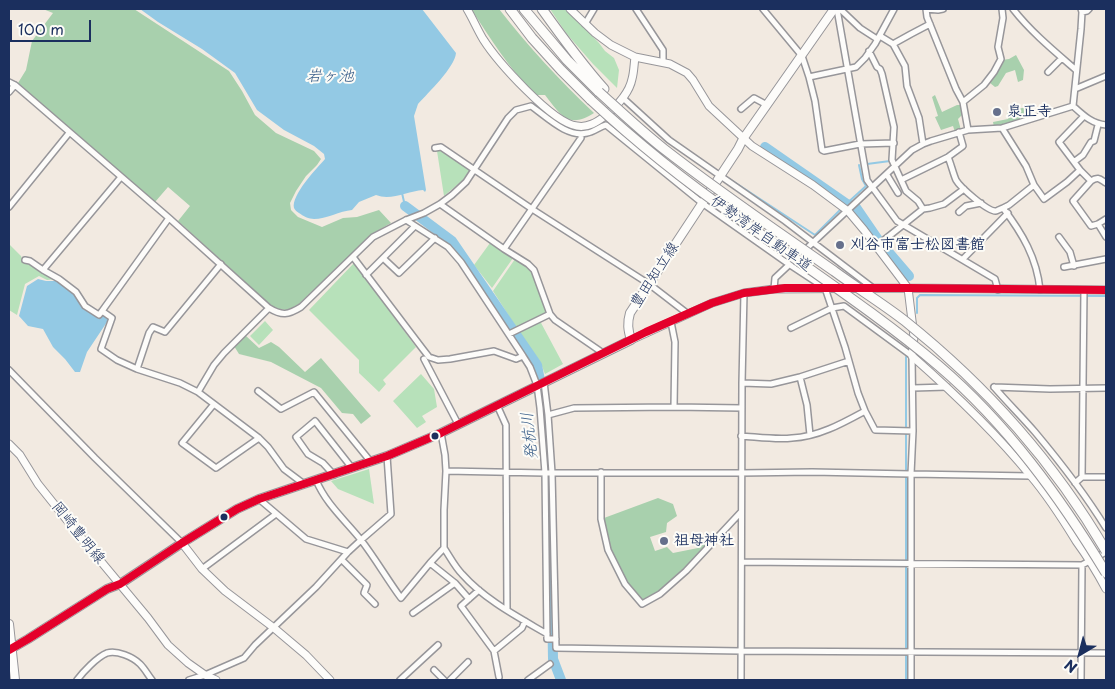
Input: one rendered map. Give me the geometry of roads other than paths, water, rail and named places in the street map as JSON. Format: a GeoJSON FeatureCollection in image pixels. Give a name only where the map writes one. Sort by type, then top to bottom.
{"type":"FeatureCollection","features":[{"type":"Feature","properties":{"kind":"highway","name":"伊勢湾岸自動車道"},"geometry":{"type":"LineString","coordinates":[[510,9],[532,38],[561,70],[623,130],[738,219],[842,292],[939,366],[994,420],[1020,450],[1065,508],[1106,573]]}},
{"type":"Feature","properties":{"kind":"highway","name":"伊勢湾岸自動車道"},"geometry":{"type":"LineString","coordinates":[[524,9],[567,60],[602,90],[629,120],[664,149],[710,184],[904,321],[947,357],[1029,441],[1074,501],[1106,551]]}},
{"type":"Feature","properties":{"kind":"highway"},"geometry":{"type":"LineString","coordinates":[[542,9],[602,90]]}},
{"type":"Feature","properties":{"kind":"main road","name":"豊田知立線"},"geometry":{"type":"LineString","coordinates":[[631,340],[628,326],[630,313],[743,139],[837,9]]}},
{"type":"Feature","properties":{"kind":"main road"},"geometry":{"type":"LineString","coordinates":[[10,649],[107,589],[120,584],[237,509],[259,499],[371,462],[441,433],[631,340]]}},
{"type":"Feature","properties":{"kind":"main road"},"geometry":{"type":"LineString","coordinates":[[9,624],[10,649],[15,680]]}},
{"type":"Feature","properties":{"kind":"street"},"geometry":{"type":"LineString","coordinates":[[467,9],[484,40],[522,87],[558,118],[570,124],[578,126],[589,125],[613,110],[623,98],[632,81],[635,56]]}},
{"type":"Feature","properties":{"kind":"street"},"geometry":{"type":"LineString","coordinates":[[570,9],[611,45],[635,56],[670,64],[687,74],[693,80],[709,106],[743,139],[850,209],[908,288],[914,337],[910,474],[911,680]]}},
{"type":"Feature","properties":{"kind":"street"},"geometry":{"type":"LineString","coordinates":[[585,24],[594,9]]}},
{"type":"Feature","properties":{"kind":"street"},"geometry":{"type":"LineString","coordinates":[[636,9],[663,50],[663,62]]}},
{"type":"Feature","properties":{"kind":"street"},"geometry":{"type":"LineString","coordinates":[[763,9],[802,56],[815,101],[822,150],[860,144],[894,143]]}},
{"type":"Feature","properties":{"kind":"street"},"geometry":{"type":"LineString","coordinates":[[837,9],[860,28],[893,44],[905,66],[907,86],[919,118],[923,144]]}},
{"type":"Feature","properties":{"kind":"street"},"geometry":{"type":"LineString","coordinates":[[837,9],[867,180],[897,221],[996,279],[998,290]]}},
{"type":"Feature","properties":{"kind":"street"},"geometry":{"type":"LineString","coordinates":[[809,77],[856,67],[869,51],[894,9]]}},
{"type":"Feature","properties":{"kind":"street"},"geometry":{"type":"LineString","coordinates":[[943,9],[926,9],[927,17],[963,102],[968,130]]}},
{"type":"Feature","properties":{"kind":"street"},"geometry":{"type":"LineString","coordinates":[[963,102],[984,85],[1001,59],[998,48],[1003,18],[1002,9]]}},
{"type":"Feature","properties":{"kind":"street"},"geometry":{"type":"LineString","coordinates":[[1013,9],[1032,31],[1076,70]]}},
{"type":"Feature","properties":{"kind":"street"},"geometry":{"type":"LineString","coordinates":[[1073,106],[1081,10],[1087,11],[1089,9]]}},
{"type":"Feature","properties":{"kind":"street"},"geometry":{"type":"LineString","coordinates":[[893,44],[930,24]]}},
{"type":"Feature","properties":{"kind":"street"},"geometry":{"type":"LineString","coordinates":[[869,51],[882,74],[894,127],[892,160],[906,191],[918,201],[922,209]]}},
{"type":"Feature","properties":{"kind":"street"},"geometry":{"type":"LineString","coordinates":[[1048,72],[1062,58]]}},
{"type":"Feature","properties":{"kind":"street"},"geometry":{"type":"LineString","coordinates":[[1075,89],[1106,76]]}},
{"type":"Feature","properties":{"kind":"street"},"geometry":{"type":"LineString","coordinates":[[9,82],[15,85],[222,264],[269,308],[279,314],[291,314],[301,308],[373,237],[440,204],[466,182],[508,118],[516,110],[531,106],[565,130],[574,134],[582,134],[606,125],[702,203],[825,288],[858,393],[865,411],[876,430],[911,430]]}},
{"type":"Feature","properties":{"kind":"street"},"geometry":{"type":"LineString","coordinates":[[9,92],[15,85]]}},
{"type":"Feature","properties":{"kind":"street"},"geometry":{"type":"LineString","coordinates":[[623,98],[669,140],[786,221],[873,288]]}},
{"type":"Feature","properties":{"kind":"street"},"geometry":{"type":"LineString","coordinates":[[741,109],[754,98],[767,105]]}},
{"type":"Feature","properties":{"kind":"street"},"geometry":{"type":"LineString","coordinates":[[1073,106],[1098,125],[1106,124]]}},
{"type":"Feature","properties":{"kind":"street"},"geometry":{"type":"LineString","coordinates":[[774,289],[776,278],[912,150],[923,144],[959,132],[1002,128],[1073,106]]}},
{"type":"Feature","properties":{"kind":"street"},"geometry":{"type":"LineString","coordinates":[[1084,116],[1060,142],[1080,170],[1091,181]]}},
{"type":"Feature","properties":{"kind":"street"},"geometry":{"type":"LineString","coordinates":[[1075,161],[1094,141],[1098,125]]}},
{"type":"Feature","properties":{"kind":"street"},"geometry":{"type":"LineString","coordinates":[[1002,128],[1044,199],[1080,170]]}},
{"type":"Feature","properties":{"kind":"street"},"geometry":{"type":"LineString","coordinates":[[9,207],[69,132]]}},
{"type":"Feature","properties":{"kind":"street"},"geometry":{"type":"LineString","coordinates":[[901,180],[948,157],[963,146],[959,132]]}},
{"type":"Feature","properties":{"kind":"street"},"geometry":{"type":"LineString","coordinates":[[504,249],[582,134]]}},
{"type":"Feature","properties":{"kind":"street"},"geometry":{"type":"LineString","coordinates":[[435,148],[441,148],[649,284],[688,314]]}},
{"type":"Feature","properties":{"kind":"street"},"geometry":{"type":"LineString","coordinates":[[948,157],[956,179],[964,189],[993,211],[1003,208],[1034,185]]}},
{"type":"Feature","properties":{"kind":"street"},"geometry":{"type":"LineString","coordinates":[[887,175],[898,193]]}},
{"type":"Feature","properties":{"kind":"street"},"geometry":{"type":"LineString","coordinates":[[43,270],[121,177]]}},
{"type":"Feature","properties":{"kind":"street"},"geometry":{"type":"LineString","coordinates":[[1106,183],[1095,178],[1073,201],[1092,226],[1106,219]]}},
{"type":"Feature","properties":{"kind":"street"},"geometry":{"type":"LineString","coordinates":[[877,245],[922,209],[944,204],[964,189]]}},
{"type":"Feature","properties":{"kind":"street"},"geometry":{"type":"LineString","coordinates":[[959,212],[966,206],[981,203]]}},
{"type":"Feature","properties":{"kind":"street"},"geometry":{"type":"LineString","coordinates":[[440,204],[528,264],[534,270],[550,314],[555,320],[603,353]]}},
{"type":"Feature","properties":{"kind":"street"},"geometry":{"type":"LineString","coordinates":[[1003,208],[1024,238],[1034,260],[1039,277],[1040,290]]}},
{"type":"Feature","properties":{"kind":"street"},"geometry":{"type":"LineString","coordinates":[[963,259],[1008,213]]}},
{"type":"Feature","properties":{"kind":"street"},"geometry":{"type":"LineString","coordinates":[[25,260],[30,261],[59,279],[76,292],[85,306],[99,315],[169,218]]}},
{"type":"Feature","properties":{"kind":"street"},"geometry":{"type":"LineString","coordinates":[[406,220],[448,247],[461,262],[523,356],[544,382],[552,473],[556,648],[1106,653]]}},
{"type":"Feature","properties":{"kind":"street"},"geometry":{"type":"LineString","coordinates":[[1098,224],[1106,236]]}},
{"type":"Feature","properties":{"kind":"street"},"geometry":{"type":"LineString","coordinates":[[366,275],[415,226]]}},
{"type":"Feature","properties":{"kind":"street"},"geometry":{"type":"LineString","coordinates":[[1059,237],[1070,252],[1074,266]]}},
{"type":"Feature","properties":{"kind":"street"},"geometry":{"type":"LineString","coordinates":[[383,258],[399,273],[435,238]]}},
{"type":"Feature","properties":{"kind":"street"},"geometry":{"type":"LineString","coordinates":[[352,257],[430,357],[438,360],[450,359],[494,351],[516,359],[523,356]]}},
{"type":"Feature","properties":{"kind":"street"},"geometry":{"type":"LineString","coordinates":[[1064,267],[1106,259]]}},
{"type":"Feature","properties":{"kind":"street"},"geometry":{"type":"LineString","coordinates":[[137,369],[153,327],[166,332],[222,264]]}},
{"type":"Feature","properties":{"kind":"street"},"geometry":{"type":"LineString","coordinates":[[631,340],[712,303],[744,293],[774,289],[908,288],[1040,290],[1084,293],[1106,290]]}},
{"type":"Feature","properties":{"kind":"street"},"geometry":{"type":"LineString","coordinates":[[741,680],[741,436],[744,293]]}},
{"type":"Feature","properties":{"kind":"street"},"geometry":{"type":"LineString","coordinates":[[1075,483],[1082,476],[1084,293]]}},
{"type":"Feature","properties":{"kind":"street"},"geometry":{"type":"LineString","coordinates":[[792,328],[832,308],[844,306],[912,356],[948,387],[1031,476],[1060,516],[1106,589]]}},
{"type":"Feature","properties":{"kind":"street"},"geometry":{"type":"LineString","coordinates":[[198,392],[224,353],[269,308]]}},
{"type":"Feature","properties":{"kind":"street"},"geometry":{"type":"LineString","coordinates":[[102,311],[112,318],[101,349],[117,360],[137,369],[180,383],[198,392],[259,438],[284,469],[305,484]]}},
{"type":"Feature","properties":{"kind":"street"},"geometry":{"type":"LineString","coordinates":[[509,334],[550,314]]}},
{"type":"Feature","properties":{"kind":"street"},"geometry":{"type":"LineString","coordinates":[[671,322],[675,342],[674,407]]}},
{"type":"Feature","properties":{"kind":"street"},"geometry":{"type":"LineString","coordinates":[[424,359],[458,424]]}},
{"type":"Feature","properties":{"kind":"street"},"geometry":{"type":"LineString","coordinates":[[742,383],[771,384],[800,377],[848,361]]}},
{"type":"Feature","properties":{"kind":"street"},"geometry":{"type":"LineString","coordinates":[[9,370],[182,543],[202,569],[225,591],[306,655],[330,680]]}},
{"type":"Feature","properties":{"kind":"street"},"geometry":{"type":"LineString","coordinates":[[800,377],[807,405],[810,435]]}},
{"type":"Feature","properties":{"kind":"street"},"geometry":{"type":"LineString","coordinates":[[544,382],[547,637]]}},
{"type":"Feature","properties":{"kind":"street"},"geometry":{"type":"LineString","coordinates":[[913,388],[948,387]]}},
{"type":"Feature","properties":{"kind":"street"},"geometry":{"type":"LineString","coordinates":[[1106,388],[994,387],[1034,431],[1075,483],[1106,528]]}},
{"type":"Feature","properties":{"kind":"street"},"geometry":{"type":"LineString","coordinates":[[258,391],[281,410],[314,392],[371,462]]}},
{"type":"Feature","properties":{"kind":"street"},"geometry":{"type":"LineString","coordinates":[[214,404],[182,443],[216,468],[259,438]]}},
{"type":"Feature","properties":{"kind":"street"},"geometry":{"type":"LineString","coordinates":[[497,405],[506,425],[507,610]]}},
{"type":"Feature","properties":{"kind":"street"},"geometry":{"type":"LineString","coordinates":[[548,415],[574,408],[742,408]]}},
{"type":"Feature","properties":{"kind":"street"},"geometry":{"type":"LineString","coordinates":[[741,436],[792,438],[810,435],[833,428],[865,411]]}},
{"type":"Feature","properties":{"kind":"street"},"geometry":{"type":"LineString","coordinates":[[334,474],[323,463],[308,454],[296,437],[315,421],[352,468]]}},
{"type":"Feature","properties":{"kind":"street"},"geometry":{"type":"LineString","coordinates":[[441,433],[446,471],[444,548],[461,573],[479,590],[547,637],[556,638]]}},
{"type":"Feature","properties":{"kind":"street","name":"岡崎豊明線"},"geometry":{"type":"LineString","coordinates":[[9,444],[20,455],[38,484],[74,530],[168,645],[188,663],[216,680]]}},
{"type":"Feature","properties":{"kind":"street"},"geometry":{"type":"LineString","coordinates":[[189,680],[244,658],[255,645],[316,587],[360,540],[391,514],[387,456]]}},
{"type":"Feature","properties":{"kind":"street"},"geometry":{"type":"LineString","coordinates":[[446,471],[545,473],[812,472],[1031,476]]}},
{"type":"Feature","properties":{"kind":"street"},"geometry":{"type":"LineString","coordinates":[[601,472],[601,519],[608,550],[625,584],[642,604],[660,594],[686,571],[741,512]]}},
{"type":"Feature","properties":{"kind":"street"},"geometry":{"type":"LineString","coordinates":[[1082,476],[1106,477]]}},
{"type":"Feature","properties":{"kind":"street"},"geometry":{"type":"LineString","coordinates":[[316,480],[400,598],[444,548]]}},
{"type":"Feature","properties":{"kind":"street"},"geometry":{"type":"LineString","coordinates":[[259,499],[306,539],[348,552]]}},
{"type":"Feature","properties":{"kind":"street"},"geometry":{"type":"LineString","coordinates":[[202,569],[276,514]]}},
{"type":"Feature","properties":{"kind":"street"},"geometry":{"type":"LineString","coordinates":[[742,562],[1082,564],[1106,551]]}},
{"type":"Feature","properties":{"kind":"street"},"geometry":{"type":"LineString","coordinates":[[342,560],[367,585],[364,593],[375,604]]}},
{"type":"Feature","properties":{"kind":"street"},"geometry":{"type":"LineString","coordinates":[[430,563],[456,583],[469,599]]}},
{"type":"Feature","properties":{"kind":"street"},"geometry":{"type":"LineString","coordinates":[[1081,680],[1082,564]]}},
{"type":"Feature","properties":{"kind":"street"},"geometry":{"type":"LineString","coordinates":[[413,614],[456,583]]}},
{"type":"Feature","properties":{"kind":"street"},"geometry":{"type":"LineString","coordinates":[[479,590],[461,606],[494,651],[499,677]]}},
{"type":"Feature","properties":{"kind":"street"},"geometry":{"type":"LineString","coordinates":[[494,651],[522,628],[525,621]]}},
{"type":"Feature","properties":{"kind":"street"},"geometry":{"type":"LineString","coordinates":[[400,680],[438,645]]}},
{"type":"Feature","properties":{"kind":"street"},"geometry":{"type":"LineString","coordinates":[[77,680],[88,666],[107,653],[124,654],[132,658],[140,664],[152,680]]}},
{"type":"Feature","properties":{"kind":"street"},"geometry":{"type":"LineString","coordinates":[[450,680],[468,662]]}},
{"type":"Feature","properties":{"kind":"street"},"geometry":{"type":"LineString","coordinates":[[528,680],[550,664]]}},
{"type":"Feature","properties":{"kind":"street"},"geometry":{"type":"LineString","coordinates":[[434,670],[444,680]]}},
{"type":"Feature","properties":{"kind":"water","name":"岩ヶ池"},"geometry":{"type":"Polygon","coordinates":[[[140,9],[422,9],[456,53],[446,72],[418,104],[414,116],[425,192],[423,190],[388,197],[376,195],[359,202],[352,210],[319,219],[306,217],[297,212],[294,208],[296,196],[305,182],[325,159],[324,154],[314,146],[284,130],[257,110],[235,73],[140,9]]]}},
{"type":"Feature","properties":{"kind":"water"},"geometry":{"type":"Polygon","coordinates":[[[38,279],[57,281],[73,294],[82,306],[99,318],[104,316],[109,319],[87,352],[80,372],[75,372],[53,347],[43,329],[28,326],[19,316],[27,286],[38,279]]]}},
{"type":"Feature","properties":{"kind":"waterway"},"geometry":{"type":"LineString","coordinates":[[765,147],[847,204],[855,206],[879,241],[909,276]]}},
{"type":"Feature","properties":{"kind":"waterway"},"geometry":{"type":"LineString","coordinates":[[867,164],[890,161]]}},
{"type":"Feature","properties":{"kind":"waterway"},"geometry":{"type":"LineString","coordinates":[[844,206],[866,186],[862,179],[859,165]]}},
{"type":"Feature","properties":{"kind":"waterway"},"geometry":{"type":"LineString","coordinates":[[728,178],[815,235],[841,209]]}},
{"type":"Feature","properties":{"kind":"waterway"},"geometry":{"type":"LineString","coordinates":[[402,193],[405,206]]}},
{"type":"Feature","properties":{"kind":"waterway","name":"発杭川"},"geometry":{"type":"LineString","coordinates":[[405,206],[452,241],[537,365],[542,391],[550,479],[553,659],[561,680]]}},
{"type":"Feature","properties":{"kind":"waterway"},"geometry":{"type":"LineString","coordinates":[[917,313],[917,298],[920,295],[1106,296]]}},
{"type":"Feature","properties":{"kind":"waterway"},"geometry":{"type":"LineString","coordinates":[[906,357],[906,680]]}},
{"type":"Feature","properties":{"kind":"place","name":"泉正寺"},"geometry":{"type":"Point","coordinates":[997,112]}},
{"type":"Feature","properties":{"kind":"place","name":"刈谷市富士松図書館"},"geometry":{"type":"Point","coordinates":[840,245]}},
{"type":"Feature","properties":{"kind":"place","name":"祖母神社"},"geometry":{"type":"Point","coordinates":[664,541]}}]}
